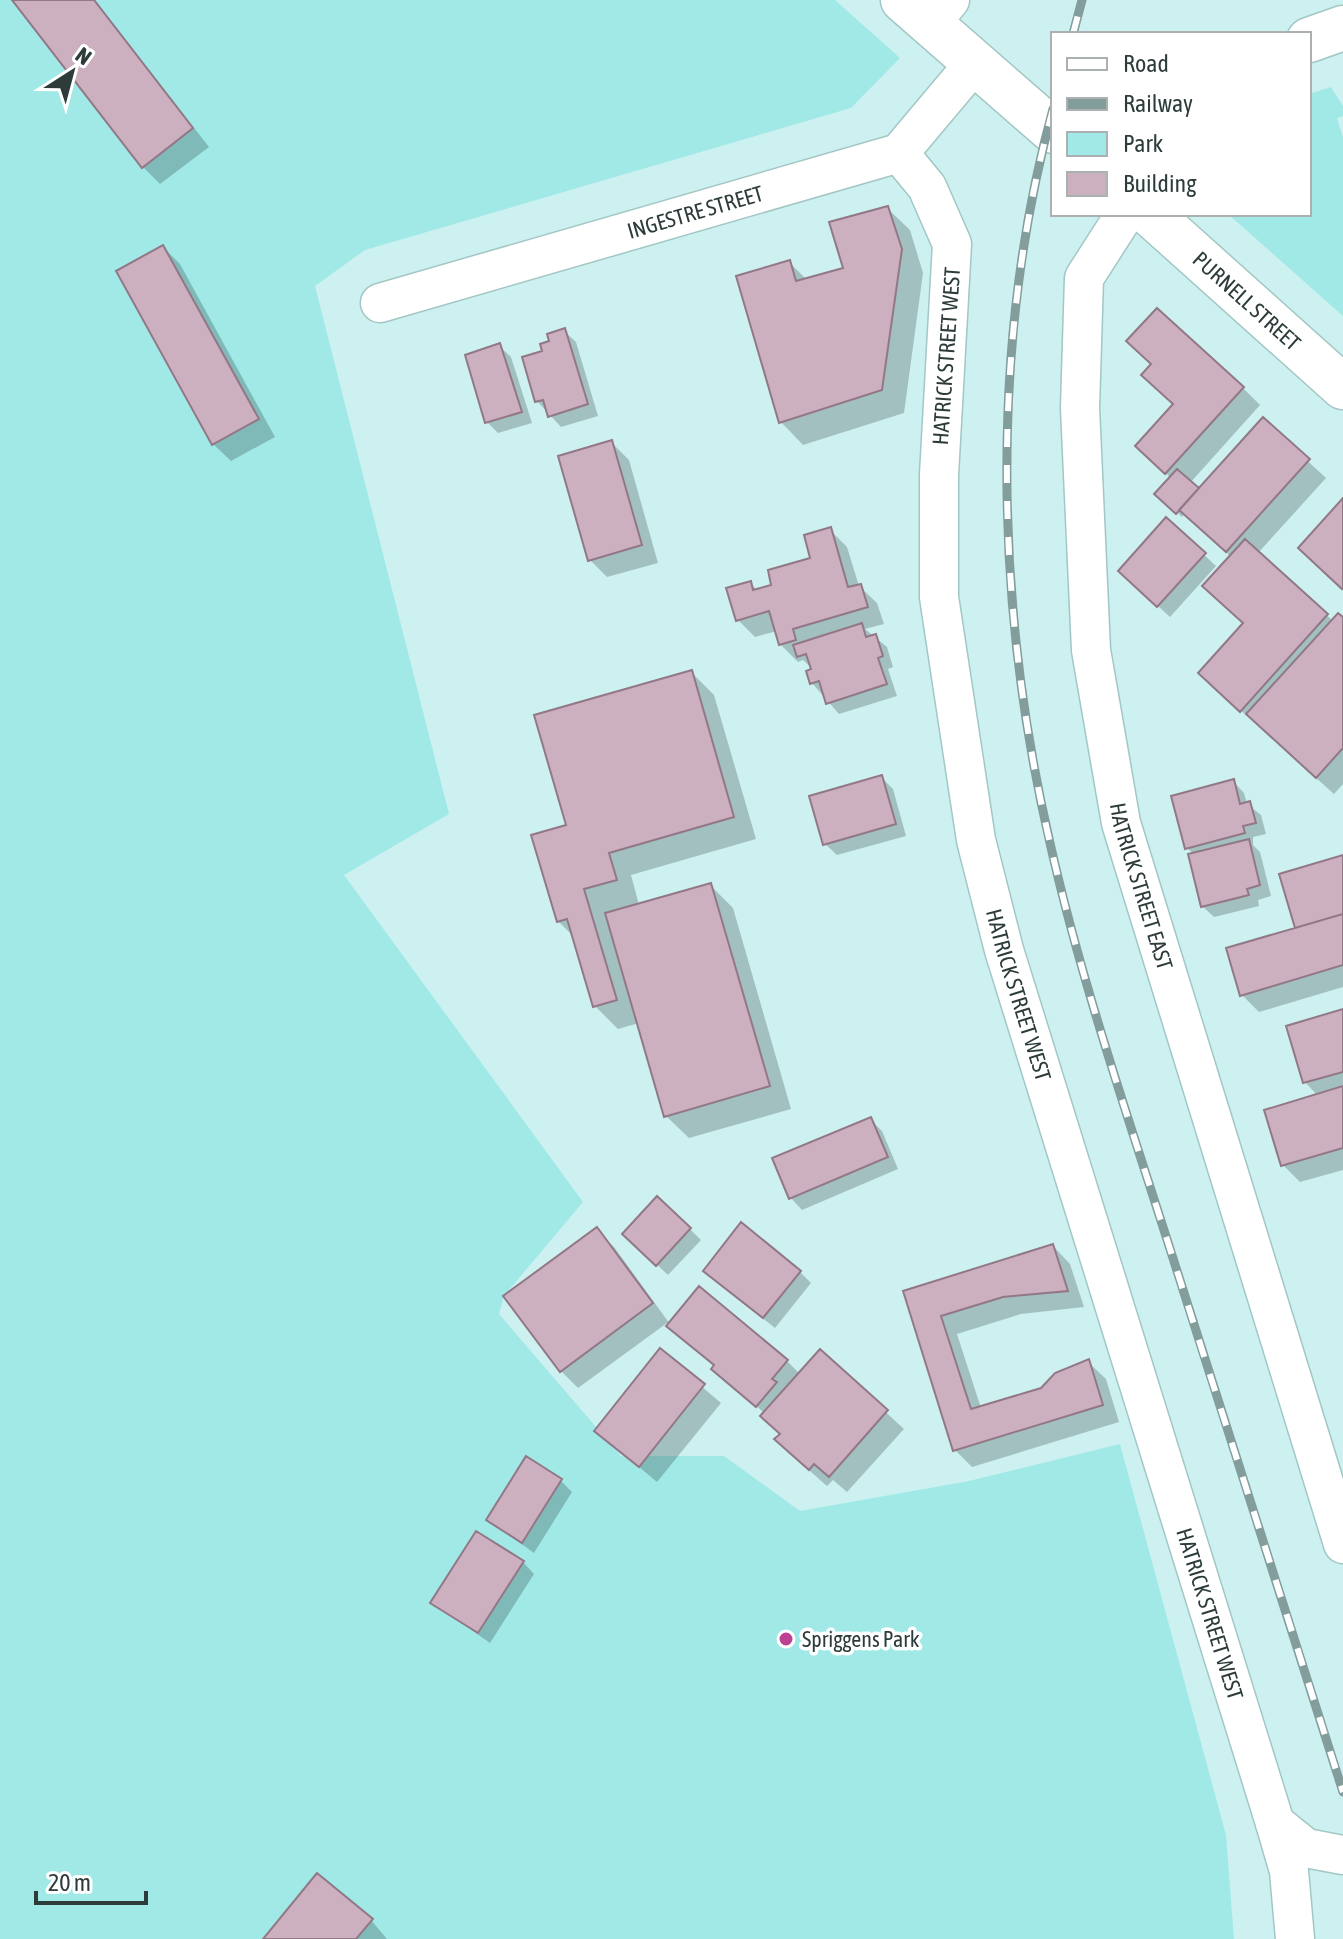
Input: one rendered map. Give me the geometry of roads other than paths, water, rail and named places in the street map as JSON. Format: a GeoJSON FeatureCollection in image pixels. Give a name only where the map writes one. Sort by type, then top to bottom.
{"type":"FeatureCollection","features":[{"type":"Feature","properties":{"kind":"main road"},"geometry":{"type":"LineString","coordinates":[[928,8],[973,65],[1051,126]]}},
{"type":"Feature","properties":{"kind":"main road"},"geometry":{"type":"LineString","coordinates":[[1311,39],[1343,28]]}},
{"type":"Feature","properties":{"kind":"main road","name":"PURNELL STREET"},"geometry":{"type":"LineString","coordinates":[[1152,216],[1343,387]]}},
{"type":"Feature","properties":{"kind":"street"},"geometry":{"type":"LineString","coordinates":[[899,153],[973,65]]}},
{"type":"Feature","properties":{"kind":"street","name":"INGESTRE STREET"},"geometry":{"type":"LineString","coordinates":[[380,303],[899,153]]}},
{"type":"Feature","properties":{"kind":"street","name":"HATRICK STREET WEST"},"geometry":{"type":"LineString","coordinates":[[899,153],[927,187],[952,244],[939,475],[939,597],[976,840],[1004,950],[1289,1871],[1295,1939]]}},
{"type":"Feature","properties":{"kind":"street","name":"HATRICK STREET EAST"},"geometry":{"type":"LineString","coordinates":[[1124,216],[1084,278],[1080,408],[1091,650],[1121,823],[1343,1544]]}},
{"type":"Feature","properties":{"kind":"street"},"geometry":{"type":"LineString","coordinates":[[1275,1823],[1306,1848],[1343,1855]]}},
{"type":"Feature","properties":{"kind":"railway"},"geometry":{"type":"LineString","coordinates":[[1074,32],[1082,0]]}},
{"type":"Feature","properties":{"kind":"railway"},"geometry":{"type":"LineString","coordinates":[[1051,117],[1032,198],[1018,290],[1009,382],[1007,475],[1010,569],[1018,661],[1032,753],[1062,895],[1091,997],[1343,1792]]}},
{"type":"Feature","properties":{"kind":"place","name":"Spriggens Park"},"geometry":{"type":"Point","coordinates":[786,1639]}}]}
